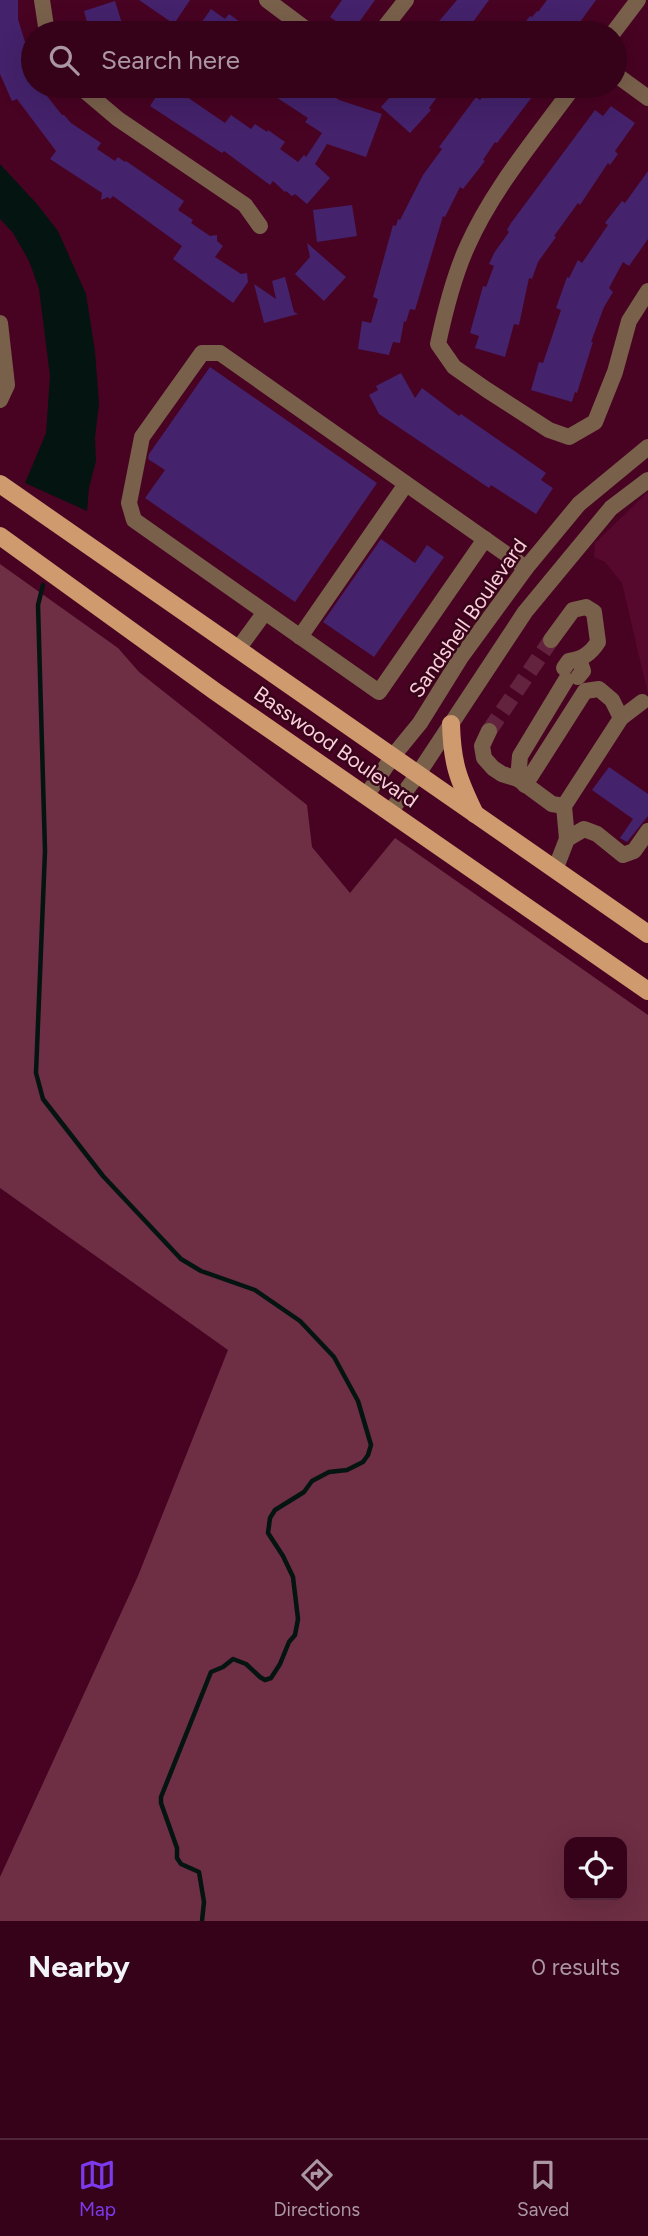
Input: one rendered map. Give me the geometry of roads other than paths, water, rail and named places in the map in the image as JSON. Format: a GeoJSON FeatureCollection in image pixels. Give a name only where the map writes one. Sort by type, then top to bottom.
{"type":"FeatureCollection","features":[{"type":"Feature","properties":{"kind":"main road","name":"Basswood Boulevard"},"geometry":{"type":"LineString","coordinates":[[0,484],[648,934]]}},
{"type":"Feature","properties":{"kind":"main road","name":"Basswood Boulevard"},"geometry":{"type":"LineString","coordinates":[[0,536],[216,692],[648,990]]}},
{"type":"Feature","properties":{"kind":"main road"},"geometry":{"type":"LineString","coordinates":[[451,724],[452,753],[458,776],[475,814]]}},
{"type":"Feature","properties":{"kind":"street"},"geometry":{"type":"LineString","coordinates":[[42,0],[45,21]]}},
{"type":"Feature","properties":{"kind":"street"},"geometry":{"type":"LineString","coordinates":[[267,0],[295,21]]}},
{"type":"Feature","properties":{"kind":"street"},"geometry":{"type":"LineString","coordinates":[[389,21],[406,0]]}},
{"type":"Feature","properties":{"kind":"street"},"geometry":{"type":"LineString","coordinates":[[622,21],[638,0]]}},
{"type":"Feature","properties":{"kind":"street"},"geometry":{"type":"LineString","coordinates":[[627,83],[648,98]]}},
{"type":"Feature","properties":{"kind":"street"},"geometry":{"type":"LineString","coordinates":[[93,98],[118,119],[245,205],[260,226]]}},
{"type":"Feature","properties":{"kind":"street"},"geometry":{"type":"LineString","coordinates":[[565,98],[494,196],[467,246],[448,296],[438,344],[454,367],[549,430],[569,437],[595,422],[615,372],[629,321],[648,290]]}},
{"type":"Feature","properties":{"kind":"street"},"geometry":{"type":"LineString","coordinates":[[0,323],[7,385],[0,400]]}},
{"type":"Feature","properties":{"kind":"street"},"geometry":{"type":"LineString","coordinates":[[485,539],[379,692],[134,520],[129,503],[142,437],[202,353],[220,354],[485,539],[526,568]]}},
{"type":"Feature","properties":{"kind":"street","name":"Sandshell Boulevard"},"geometry":{"type":"LineString","coordinates":[[366,796],[420,723],[461,657],[526,568],[579,504],[648,447]]}},
{"type":"Feature","properties":{"kind":"street","name":"Sandshell Boulevard"},"geometry":{"type":"LineString","coordinates":[[390,812],[525,612],[611,508],[648,480]]}},
{"type":"Feature","properties":{"kind":"street"},"geometry":{"type":"LineString","coordinates":[[300,637],[406,484]]}},
{"type":"Feature","properties":{"kind":"street"},"geometry":{"type":"LineString","coordinates":[[522,782],[520,756],[569,676],[598,642],[594,612],[586,607],[573,610],[551,640]]}},
{"type":"Feature","properties":{"kind":"street"},"geometry":{"type":"LineString","coordinates":[[238,649],[265,612]]}},
{"type":"Feature","properties":{"kind":"street"},"geometry":{"type":"LineString","coordinates":[[522,782],[585,691],[599,689],[612,700],[621,718]]}},
{"type":"Feature","properties":{"kind":"street"},"geometry":{"type":"LineString","coordinates":[[555,870],[568,839],[564,806],[621,718],[642,702]]}},
{"type":"Feature","properties":{"kind":"street"},"geometry":{"type":"LineString","coordinates":[[489,731],[482,746],[484,758],[493,768],[522,782],[552,804],[564,806]]}},
{"type":"Feature","properties":{"kind":"street"},"geometry":{"type":"LineString","coordinates":[[568,839],[584,829],[602,838],[623,855],[634,851],[648,831]]}},
{"type":"Feature","properties":{"kind":"waterway"},"geometry":{"type":"LineString","coordinates":[[43,585],[38,605],[45,851],[36,1073],[43,1099],[103,1176],[181,1259],[201,1271],[255,1290],[300,1321],[334,1357],[358,1401],[371,1445],[363,1462],[347,1470],[329,1472],[312,1481],[304,1492],[275,1510],[270,1518],[268,1533],[293,1577],[298,1619],[295,1635],[271,1678],[265,1680],[246,1664],[233,1659],[211,1672],[161,1797],[177,1848],[177,1858],[181,1864],[199,1872],[204,1902],[202,1921]]}},
{"type":"Feature","properties":{"kind":"tunnel"},"geometry":{"type":"LineString","coordinates":[[489,731],[551,640]]}}]}
